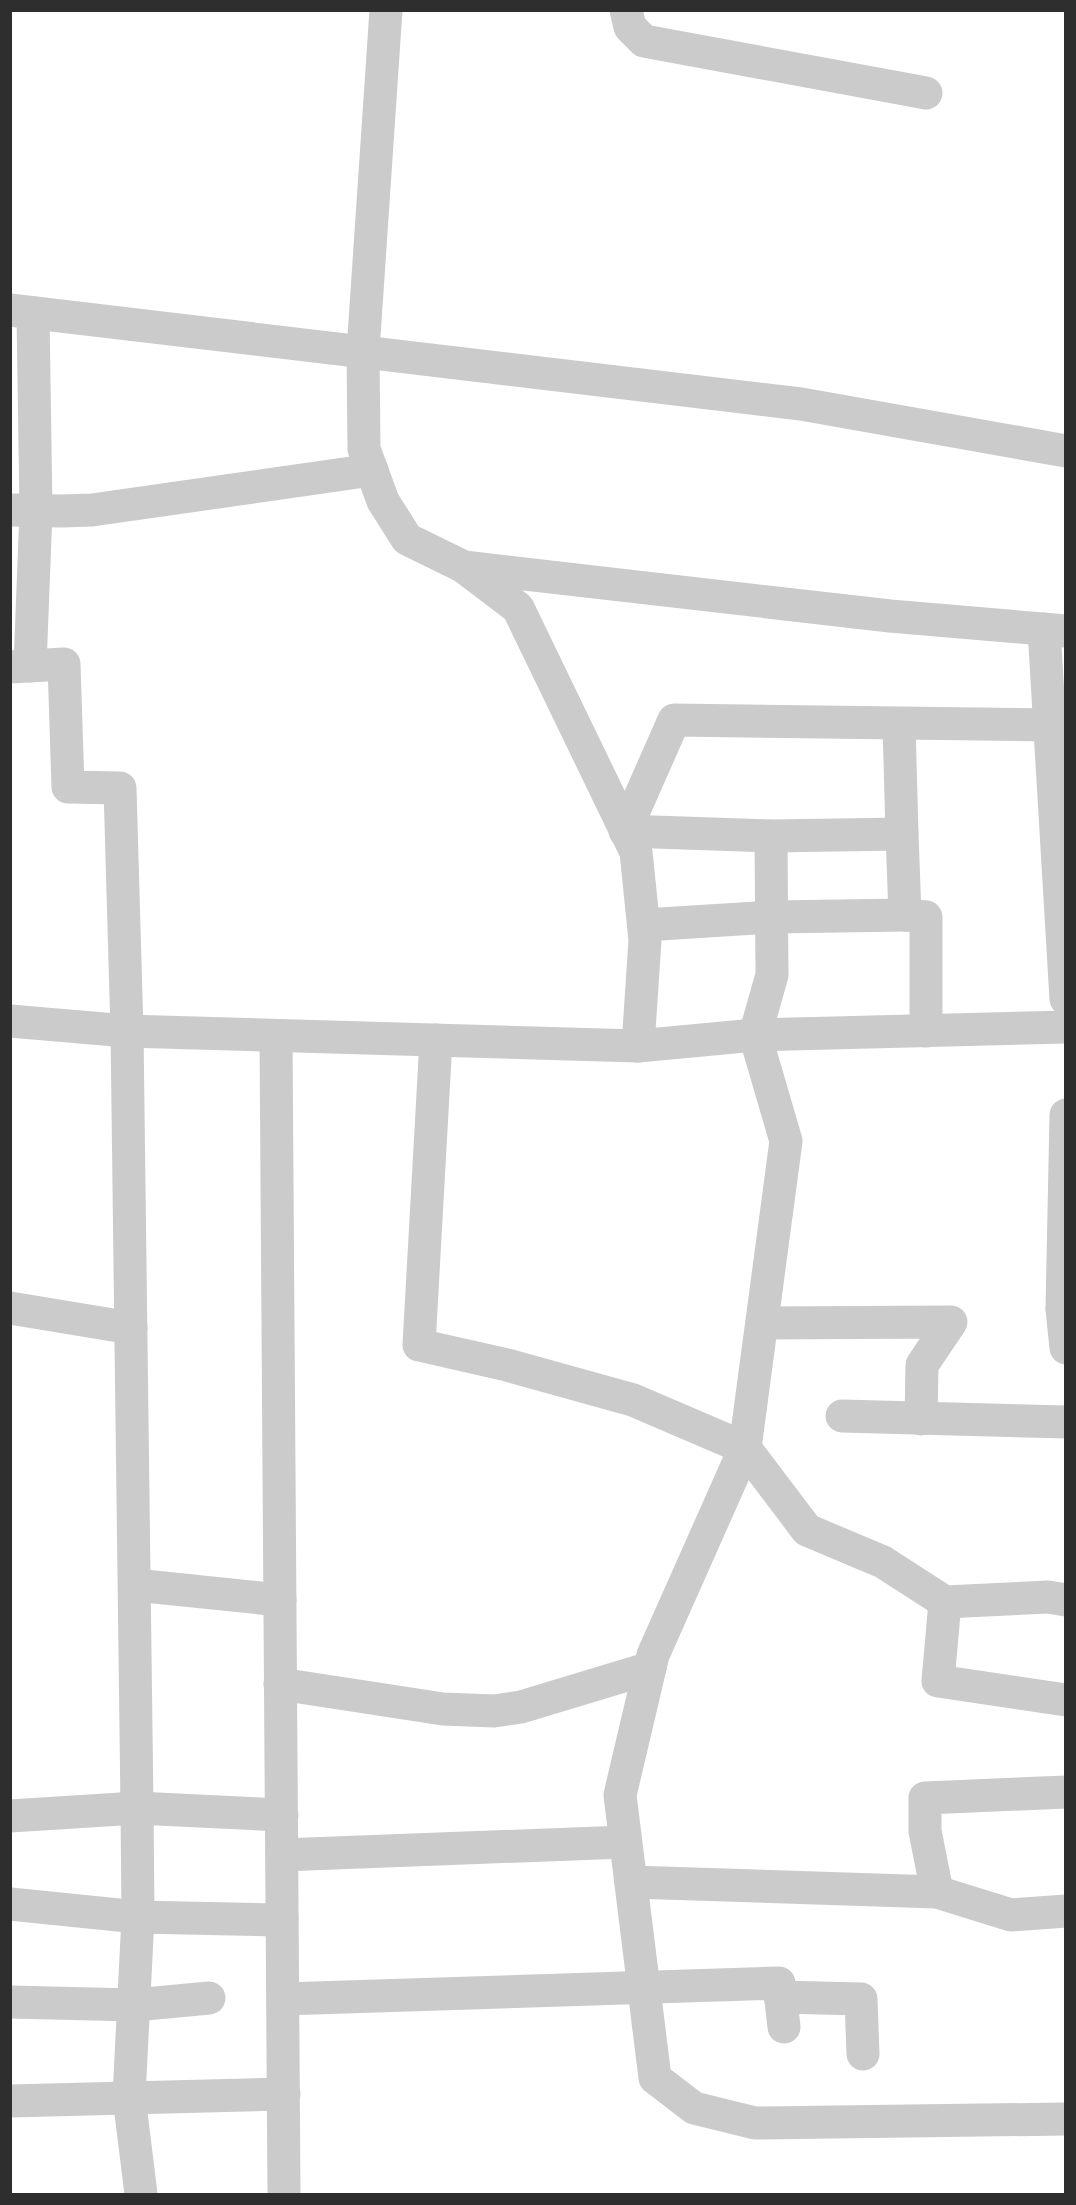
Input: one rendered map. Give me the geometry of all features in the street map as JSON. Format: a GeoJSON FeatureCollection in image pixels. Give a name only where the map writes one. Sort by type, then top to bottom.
{"type":"FeatureCollection","features":[{"type":"Feature","properties":{"kind":"street"},"geometry":{"type":"LineString","coordinates":[[386,10],[363,351],[364,449],[383,501],[407,539],[464,567],[518,608],[636,852],[645,940],[638,1046]]}},
{"type":"Feature","properties":{"kind":"street"},"geometry":{"type":"LineString","coordinates":[[627,10],[630,27],[644,41],[926,93]]}},
{"type":"Feature","properties":{"kind":"street"},"geometry":{"type":"LineString","coordinates":[[141,2194],[129,2097],[138,1917],[127,1031],[120,788],[68,787],[64,664],[20,666],[23,510],[22,311],[801,404],[1065,451]]}},
{"type":"Feature","properties":{"kind":"street"},"geometry":{"type":"LineString","coordinates":[[23,510],[92,510],[372,470]]}},
{"type":"Feature","properties":{"kind":"street"},"geometry":{"type":"LineString","coordinates":[[464,567],[890,616],[1055,630],[1050,725],[1065,999]]}},
{"type":"Feature","properties":{"kind":"street"},"geometry":{"type":"LineString","coordinates":[[625,831],[674,720],[1050,725]]}},
{"type":"Feature","properties":{"kind":"street"},"geometry":{"type":"LineString","coordinates":[[899,724],[905,915]]}},
{"type":"Feature","properties":{"kind":"street"},"geometry":{"type":"LineString","coordinates":[[625,831],[771,836],[902,834]]}},
{"type":"Feature","properties":{"kind":"street"},"geometry":{"type":"LineString","coordinates":[[771,836],[772,975],[754,1035],[786,1141],[745,1448],[653,1655],[620,1795],[655,2078],[694,2108],[755,2123],[1065,2119]]}},
{"type":"Feature","properties":{"kind":"street"},"geometry":{"type":"LineString","coordinates":[[644,925],[773,916],[905,915],[926,917],[926,1031]]}},
{"type":"Feature","properties":{"kind":"street"},"geometry":{"type":"LineString","coordinates":[[10,1020],[127,1031],[638,1046],[754,1035],[1065,1027]]}},
{"type":"Feature","properties":{"kind":"street"},"geometry":{"type":"LineString","coordinates":[[276,1036],[284,2194]]}},
{"type":"Feature","properties":{"kind":"street"},"geometry":{"type":"LineString","coordinates":[[436,1040],[419,1345],[507,1365],[633,1400],[745,1448],[807,1530],[883,1562],[945,1602],[1048,1597],[1065,1600]]}},
{"type":"Feature","properties":{"kind":"street"},"geometry":{"type":"LineString","coordinates":[[1065,1115],[1065,1348]]}},
{"type":"Feature","properties":{"kind":"street"},"geometry":{"type":"LineString","coordinates":[[10,1308],[131,1328]]}},
{"type":"Feature","properties":{"kind":"street"},"geometry":{"type":"LineString","coordinates":[[762,1323],[951,1322],[922,1365],[921,1419]]}},
{"type":"Feature","properties":{"kind":"street"},"geometry":{"type":"LineString","coordinates":[[842,1416],[1065,1422]]}},
{"type":"Feature","properties":{"kind":"street"},"geometry":{"type":"LineString","coordinates":[[135,1585],[280,1600]]}},
{"type":"Feature","properties":{"kind":"street"},"geometry":{"type":"LineString","coordinates":[[945,1602],[938,1681],[1065,1700]]}},
{"type":"Feature","properties":{"kind":"street"},"geometry":{"type":"LineString","coordinates":[[280,1684],[443,1709],[494,1710],[521,1707],[650,1668]]}},
{"type":"Feature","properties":{"kind":"street"},"geometry":{"type":"LineString","coordinates":[[937,1892],[926,1832],[925,1798],[1065,1792]]}},
{"type":"Feature","properties":{"kind":"street"},"geometry":{"type":"LineString","coordinates":[[10,1816],[137,1808],[282,1815]]}},
{"type":"Feature","properties":{"kind":"street"},"geometry":{"type":"LineString","coordinates":[[282,1855],[625,1842]]}},
{"type":"Feature","properties":{"kind":"street"},"geometry":{"type":"LineString","coordinates":[[631,1882],[937,1892],[1011,1915],[1065,1911]]}},
{"type":"Feature","properties":{"kind":"street"},"geometry":{"type":"LineString","coordinates":[[10,1904],[138,1917],[282,1920]]}},
{"type":"Feature","properties":{"kind":"street"},"geometry":{"type":"LineString","coordinates":[[283,1999],[778,1983],[782,2012],[861,1999],[864,2054]]}},
{"type":"Feature","properties":{"kind":"street"},"geometry":{"type":"LineString","coordinates":[[10,2002],[135,2005],[209,1998]]}},
{"type":"Feature","properties":{"kind":"street"},"geometry":{"type":"LineString","coordinates":[[10,2101],[284,2094]]}}]}
